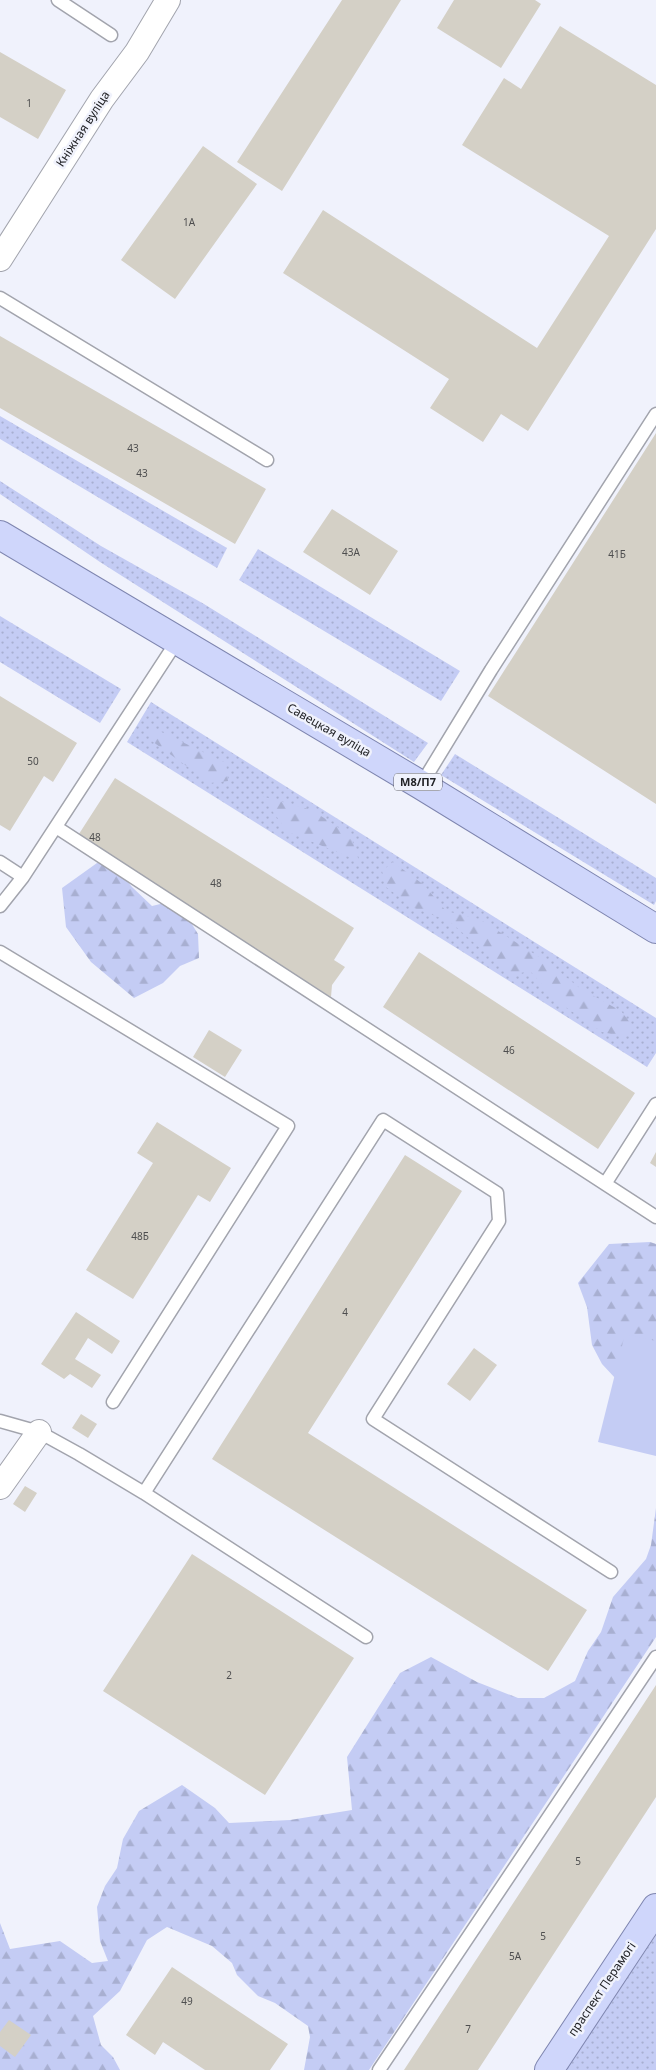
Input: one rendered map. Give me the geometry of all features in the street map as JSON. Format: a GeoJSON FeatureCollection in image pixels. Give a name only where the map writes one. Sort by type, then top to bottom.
{"type":"FeatureCollection","features":[{"type":"Feature","properties":{"kind":"main road","name":"Савецкая вуліца"},"geometry":{"type":"LineString","coordinates":[[0,535],[421,784],[656,929]]}},
{"type":"Feature","properties":{"kind":"main road","name":"праспект Перамогі"},"geometry":{"type":"LineString","coordinates":[[549,2070],[656,1908]]}},
{"type":"Feature","properties":{"kind":"street","name":"Кніжная вуліца"},"geometry":{"type":"LineString","coordinates":[[0,259],[102,99],[137,52],[168,0]]}},
{"type":"Feature","properties":{"kind":"street"},"geometry":{"type":"LineString","coordinates":[[0,1487],[39,1432]]}},
{"type":"Feature","properties":{"kind":"lane"},"geometry":{"type":"LineString","coordinates":[[58,0],[111,34]]}},
{"type":"Feature","properties":{"kind":"lane"},"geometry":{"type":"LineString","coordinates":[[0,298],[267,460]]}},
{"type":"Feature","properties":{"kind":"lane"},"geometry":{"type":"LineString","coordinates":[[421,784],[491,670],[656,414]]}},
{"type":"Feature","properties":{"kind":"lane"},"geometry":{"type":"LineString","coordinates":[[0,906],[23,877],[177,641]]}},
{"type":"Feature","properties":{"kind":"lane"},"geometry":{"type":"LineString","coordinates":[[56,827],[656,1217]]}},
{"type":"Feature","properties":{"kind":"lane"},"geometry":{"type":"LineString","coordinates":[[0,862],[23,877]]}},
{"type":"Feature","properties":{"kind":"lane"},"geometry":{"type":"LineString","coordinates":[[0,952],[288,1126],[113,1402]]}},
{"type":"Feature","properties":{"kind":"lane"},"geometry":{"type":"LineString","coordinates":[[605,1184],[656,1104]]}},
{"type":"Feature","properties":{"kind":"lane"},"geometry":{"type":"LineString","coordinates":[[144,1493],[383,1120],[497,1193],[499,1221],[373,1419],[611,1572]]}},
{"type":"Feature","properties":{"kind":"lane"},"geometry":{"type":"LineString","coordinates":[[0,1421],[39,1432],[144,1493],[366,1637]]}},
{"type":"Feature","properties":{"kind":"lane"},"geometry":{"type":"LineString","coordinates":[[379,2070],[656,1657]]}},
{"type":"Feature","properties":{"kind":"green space"},"geometry":{"type":"Polygon","coordinates":[[[0,416],[227,548],[217,568],[0,439],[0,416]]]}},
{"type":"Feature","properties":{"kind":"green space"},"geometry":{"type":"Polygon","coordinates":[[[0,481],[101,546],[204,604],[428,743],[414,762],[100,562],[0,494],[0,481]]]}},
{"type":"Feature","properties":{"kind":"green space"},"geometry":{"type":"Polygon","coordinates":[[[258,549],[460,671],[441,701],[239,580],[258,549]]]}},
{"type":"Feature","properties":{"kind":"green space"},"geometry":{"type":"Polygon","coordinates":[[[0,616],[121,689],[100,723],[0,662],[0,616]]]}},
{"type":"Feature","properties":{"kind":"green space"},"geometry":{"type":"Polygon","coordinates":[[[151,702],[656,1018],[656,1053],[647,1067],[127,742],[151,702]]]}},
{"type":"Feature","properties":{"kind":"green space"},"geometry":{"type":"Polygon","coordinates":[[[151,727],[226,763],[228,781],[210,783],[149,739],[151,727]]]}},
{"type":"Feature","properties":{"kind":"green space"},"geometry":{"type":"Polygon","coordinates":[[[455,754],[656,878],[656,901],[654,905],[441,775],[455,754]]]}},
{"type":"Feature","properties":{"kind":"green space"},"geometry":{"type":"Polygon","coordinates":[[[261,796],[312,810],[351,836],[359,861],[288,832],[261,796]]]}},
{"type":"Feature","properties":{"kind":"green space"},"geometry":{"type":"Polygon","coordinates":[[[393,862],[424,885],[446,911],[479,919],[547,962],[581,989],[621,1011],[635,1029],[625,1037],[602,1032],[558,1002],[530,971],[511,975],[449,921],[414,908],[386,887],[382,871],[393,862]]]}},
{"type":"Feature","properties":{"kind":"green space"},"geometry":{"type":"Polygon","coordinates":[[[97,863],[115,866],[132,887],[152,906],[177,900],[198,934],[199,958],[180,966],[163,983],[134,998],[91,962],[66,927],[62,888],[97,863]]]}},
{"type":"Feature","properties":{"kind":"green space"},"geometry":{"type":"Polygon","coordinates":[[[650,1242],[656,1244],[656,1422],[602,1364],[592,1345],[587,1307],[578,1283],[609,1244],[650,1242]]]}},
{"type":"Feature","properties":{"kind":"green space"},"geometry":{"type":"Polygon","coordinates":[[[625,1334],[656,1341],[656,1456],[598,1442],[625,1334]]]}},
{"type":"Feature","properties":{"kind":"green space"},"geometry":{"type":"Polygon","coordinates":[[[656,1508],[656,1637],[369,2070],[304,2070],[310,2037],[308,2026],[275,2003],[258,1996],[237,1975],[232,1963],[212,1946],[167,1927],[147,1940],[120,1991],[93,2016],[101,2045],[113,2057],[120,2070],[0,2070],[0,1923],[10,1949],[60,1941],[92,1963],[108,1961],[100,1941],[97,1907],[105,1886],[117,1868],[123,1839],[139,1811],[182,1785],[215,1808],[229,1823],[290,1820],[352,1810],[347,1757],[400,1673],[431,1657],[477,1682],[518,1698],[544,1698],[575,1681],[588,1651],[601,1632],[613,1597],[646,1559],[651,1545],[656,1508]]]}},
{"type":"Feature","properties":{"kind":"green space"},"geometry":{"type":"Polygon","coordinates":[[[656,1935],[656,2070],[566,2070],[656,1935]]]}},
{"type":"Feature","properties":{"kind":"building"},"geometry":{"type":"Polygon","coordinates":[[[342,0],[401,0],[282,191],[237,162],[342,0]]]}},
{"type":"Feature","properties":{"kind":"building"},"geometry":{"type":"Polygon","coordinates":[[[454,0],[535,0],[541,4],[501,68],[437,28],[454,0]]]}},
{"type":"Feature","properties":{"kind":"building"},"geometry":{"type":"Polygon","coordinates":[[[560,26],[656,85],[656,229],[528,431],[501,414],[483,442],[430,408],[449,379],[283,273],[323,210],[537,348],[609,236],[462,145],[504,78],[521,89],[560,26]]]}},
{"type":"Feature","properties":{"kind":"building"},"geometry":{"type":"Polygon","coordinates":[[[0,52],[66,90],[38,139],[0,117],[0,52]]]}},
{"type":"Feature","properties":{"kind":"building"},"geometry":{"type":"Polygon","coordinates":[[[203,146],[257,184],[175,299],[121,260],[203,146]]]}},
{"type":"Feature","properties":{"kind":"building"},"geometry":{"type":"Polygon","coordinates":[[[0,336],[266,489],[235,544],[0,408],[0,336]]]}},
{"type":"Feature","properties":{"kind":"building"},"geometry":{"type":"Polygon","coordinates":[[[656,433],[656,804],[488,696],[656,433]]]}},
{"type":"Feature","properties":{"kind":"building"},"geometry":{"type":"Polygon","coordinates":[[[332,509],[398,551],[370,595],[303,552],[332,509]]]}},
{"type":"Feature","properties":{"kind":"building"},"geometry":{"type":"Polygon","coordinates":[[[0,696],[77,743],[53,782],[44,776],[10,831],[0,825],[0,696]]]}},
{"type":"Feature","properties":{"kind":"building"},"geometry":{"type":"Polygon","coordinates":[[[115,778],[354,928],[334,960],[345,967],[332,985],[331,997],[77,837],[115,778]]]}},
{"type":"Feature","properties":{"kind":"building"},"geometry":{"type":"Polygon","coordinates":[[[419,952],[635,1093],[598,1149],[383,1007],[419,952]]]}},
{"type":"Feature","properties":{"kind":"building"},"geometry":{"type":"Polygon","coordinates":[[[209,1030],[242,1050],[225,1077],[193,1057],[209,1030]]]}},
{"type":"Feature","properties":{"kind":"building"},"geometry":{"type":"Polygon","coordinates":[[[157,1122],[231,1168],[210,1202],[198,1195],[133,1299],[86,1270],[153,1163],[137,1153],[157,1122]]]}},
{"type":"Feature","properties":{"kind":"building"},"geometry":{"type":"Polygon","coordinates":[[[656,1152],[656,1167],[650,1163],[656,1152]]]}},
{"type":"Feature","properties":{"kind":"building"},"geometry":{"type":"Polygon","coordinates":[[[405,1155],[462,1191],[308,1433],[587,1610],[548,1671],[212,1459],[405,1155]]]}},
{"type":"Feature","properties":{"kind":"building"},"geometry":{"type":"Polygon","coordinates":[[[76,1312],[120,1341],[112,1354],[88,1338],[75,1359],[101,1375],[92,1388],[70,1374],[64,1379],[41,1364],[76,1312]]]}},
{"type":"Feature","properties":{"kind":"building"},"geometry":{"type":"Polygon","coordinates":[[[474,1348],[497,1365],[470,1401],[447,1384],[474,1348]]]}},
{"type":"Feature","properties":{"kind":"building"},"geometry":{"type":"Polygon","coordinates":[[[81,1414],[97,1424],[88,1438],[72,1428],[81,1414]]]}},
{"type":"Feature","properties":{"kind":"building"},"geometry":{"type":"Polygon","coordinates":[[[25,1486],[37,1493],[25,1512],[13,1504],[25,1486]]]}},
{"type":"Feature","properties":{"kind":"building"},"geometry":{"type":"Polygon","coordinates":[[[192,1554],[354,1658],[265,1795],[103,1691],[192,1554]]]}},
{"type":"Feature","properties":{"kind":"building"},"geometry":{"type":"Polygon","coordinates":[[[656,1685],[656,1797],[478,2070],[404,2070],[656,1685]]]}},
{"type":"Feature","properties":{"kind":"building"},"geometry":{"type":"Polygon","coordinates":[[[172,1967],[288,2044],[270,2070],[205,2070],[163,2042],[155,2055],[126,2035],[172,1967]]]}},
{"type":"Feature","properties":{"kind":"building"},"geometry":{"type":"Polygon","coordinates":[[[9,2020],[31,2035],[15,2057],[0,2046],[0,2032],[9,2020]]]}}]}
